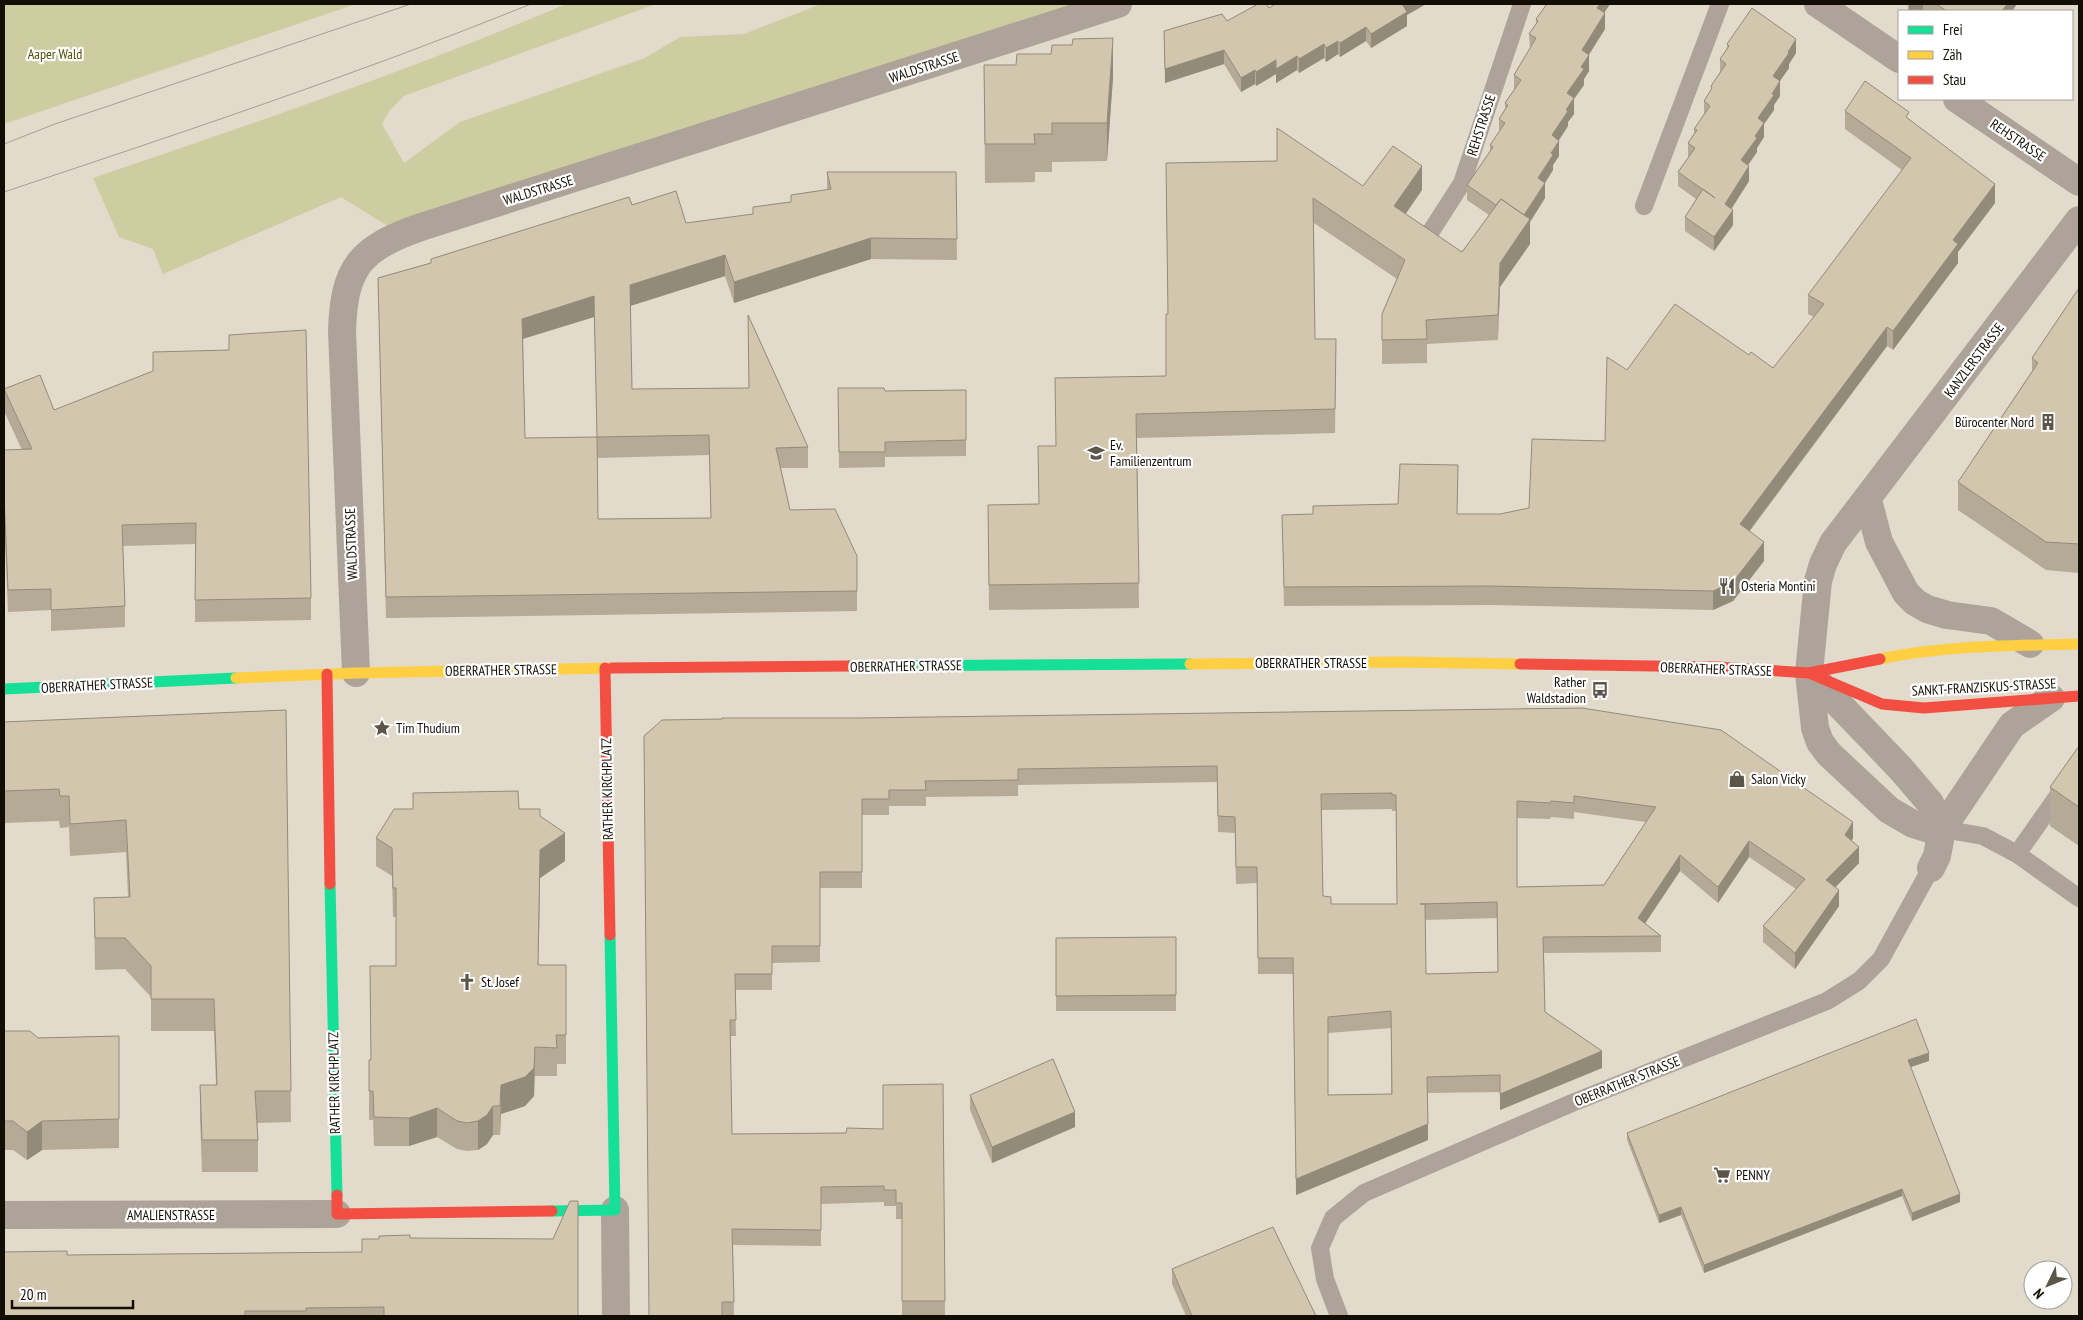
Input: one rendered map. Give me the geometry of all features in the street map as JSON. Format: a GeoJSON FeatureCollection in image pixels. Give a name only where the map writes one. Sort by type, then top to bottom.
{"type":"FeatureCollection","features":[{"type":"Feature","properties":{"kind":"main road"},"geometry":{"type":"LineString","coordinates":[[1809,673],[1902,654],[1964,647],[2079,644]]}},
{"type":"Feature","properties":{"kind":"main road","name":"OBERRATHER STRASSE"},"geometry":{"type":"LineString","coordinates":[[4,689],[327,674],[605,668],[1401,662],[1718,667],[1809,673]]}},
{"type":"Feature","properties":{"kind":"main road","name":"RATHER KIRCHPLATZ"},"geometry":{"type":"LineString","coordinates":[[605,668],[615,1210]]}},
{"type":"Feature","properties":{"kind":"main road","name":"SANKT-FRANZISKUS-STRASSE"},"geometry":{"type":"LineString","coordinates":[[1809,673],[1882,704],[1899,706],[1924,708],[2079,696]]}},
{"type":"Feature","properties":{"kind":"main road","name":"RATHER KIRCHPLATZ"},"geometry":{"type":"LineString","coordinates":[[327,674],[326,724],[337,1214]]}},
{"type":"Feature","properties":{"kind":"main road"},"geometry":{"type":"LineString","coordinates":[[337,1214],[615,1210]]}},
{"type":"Feature","properties":{"kind":"street","name":"WALDSTRASSE"},"geometry":{"type":"LineString","coordinates":[[356,674],[342,331],[343,305],[346,289],[354,270],[376,247],[421,227],[1118,4]]}},
{"type":"Feature","properties":{"kind":"street"},"geometry":{"type":"LineString","coordinates":[[1818,4],[1898,59]]}},
{"type":"Feature","properties":{"kind":"street","name":"REHSTRASSE"},"geometry":{"type":"LineString","coordinates":[[1958,100],[2079,182]]}},
{"type":"Feature","properties":{"kind":"street","name":"KANZLERSTRASSE"},"geometry":{"type":"LineString","coordinates":[[1809,673],[1818,581],[1823,564],[1833,544],[2079,220]]}},
{"type":"Feature","properties":{"kind":"street"},"geometry":{"type":"LineString","coordinates":[[1868,500],[1879,542],[1906,593],[1915,602],[1927,610],[1947,615],[1991,621],[2030,644]]}},
{"type":"Feature","properties":{"kind":"street"},"geometry":{"type":"LineString","coordinates":[[1809,673],[1901,769],[1930,803],[1942,829],[1929,829],[1913,824],[1889,810],[1829,754],[1820,742],[1815,728],[1809,673]]}},
{"type":"Feature","properties":{"kind":"street","name":"OBERRATHER STRASSE"},"geometry":{"type":"LineString","coordinates":[[1931,868],[1937,856],[1942,829],[2012,725],[2051,698]]}},
{"type":"Feature","properties":{"kind":"street","name":"RATHER KIRCHPLATZ"},"geometry":{"type":"LineString","coordinates":[[615,1210],[616,1316]]}},
{"type":"Feature","properties":{"kind":"street","name":"AMALIENSTRASSE"},"geometry":{"type":"LineString","coordinates":[[4,1215],[337,1214]]}},
{"type":"Feature","properties":{"kind":"lane","name":"REHSTRASSE"},"geometry":{"type":"LineString","coordinates":[[1426,239],[1462,183],[1522,4]]}},
{"type":"Feature","properties":{"kind":"lane"},"geometry":{"type":"LineString","coordinates":[[1644,206],[1720,4]]}},
{"type":"Feature","properties":{"kind":"lane"},"geometry":{"type":"LineString","coordinates":[[2017,854],[2079,766]]}},
{"type":"Feature","properties":{"kind":"lane"},"geometry":{"type":"LineString","coordinates":[[1942,829],[1983,836],[2017,854],[2079,898]]}},
{"type":"Feature","properties":{"kind":"lane","name":"OBERRATHER STRASSE"},"geometry":{"type":"LineString","coordinates":[[1339,1316],[1325,1279],[1320,1248],[1334,1218],[1364,1193],[1572,1103],[1827,1000],[1859,981],[1881,959],[1931,868]]}},
{"type":"Feature","properties":{"kind":"green space","name":"Aaper Wald"},"geometry":{"type":"Polygon","coordinates":[[[4,4],[356,4],[4,124],[4,4]]]}},
{"type":"Feature","properties":{"kind":"green space"},"geometry":{"type":"Polygon","coordinates":[[[566,4],[656,4],[404,96],[390,110],[382,124],[404,163],[460,122],[645,58],[680,37],[744,34],[821,4],[1094,4],[396,231],[341,197],[163,274],[153,249],[119,237],[93,178],[272,117],[390,74],[566,4]]]}},
{"type":"Feature","properties":{"kind":"building"},"geometry":{"type":"Polygon","coordinates":[[[1258,4],[1266,4],[1269,8],[1275,4],[1402,4],[1407,12],[1371,34],[1366,27],[1340,43],[1338,41],[1326,48],[1324,44],[1299,59],[1297,56],[1276,69],[1276,60],[1256,72],[1255,70],[1241,78],[1224,50],[1165,69],[1164,31],[1222,14],[1227,21],[1258,4]]]}},
{"type":"Feature","properties":{"kind":"building"},"geometry":{"type":"Polygon","coordinates":[[[1547,4],[1600,4],[1597,8],[1605,13],[1582,50],[1589,55],[1581,67],[1584,69],[1567,93],[1574,98],[1552,135],[1559,141],[1551,153],[1553,155],[1538,178],[1545,183],[1524,215],[1501,199],[1496,205],[1467,185],[1493,147],[1490,145],[1505,123],[1499,119],[1508,105],[1505,103],[1521,80],[1514,75],[1536,38],[1529,34],[1538,21],[1536,19],[1547,4]]]}},
{"type":"Feature","properties":{"kind":"building"},"geometry":{"type":"Polygon","coordinates":[[[1936,4],[2007,4],[2003,10],[1945,10],[1936,4]]]}},
{"type":"Feature","properties":{"kind":"building"},"geometry":{"type":"Polygon","coordinates":[[[1752,8],[1796,39],[1773,76],[1780,81],[1772,94],[1774,95],[1758,118],[1764,123],[1755,136],[1757,138],[1741,160],[1749,166],[1725,204],[1733,210],[1714,237],[1685,217],[1703,189],[1678,172],[1695,148],[1688,143],[1697,130],[1694,129],[1710,106],[1704,101],[1712,88],[1711,86],[1726,64],[1720,59],[1729,46],[1727,44],[1752,8]]]}},
{"type":"Feature","properties":{"kind":"building"},"geometry":{"type":"Polygon","coordinates":[[[1113,38],[1107,123],[1052,123],[1052,134],[1034,134],[1035,144],[985,144],[984,65],[1016,65],[1017,54],[1051,54],[1052,45],[1072,45],[1073,39],[1113,38]]]}},
{"type":"Feature","properties":{"kind":"building"},"geometry":{"type":"Polygon","coordinates":[[[1865,81],[1909,112],[1906,117],[1995,184],[1953,240],[1958,244],[1893,331],[1887,327],[1740,524],[1764,542],[1733,582],[1713,591],[1490,586],[1284,587],[1282,515],[1313,514],[1313,506],[1398,504],[1400,464],[1458,465],[1457,514],[1500,514],[1529,508],[1532,439],[1605,441],[1607,357],[1627,370],[1675,304],[1749,355],[1751,352],[1773,368],[1824,304],[1808,295],[1911,158],[1845,111],[1865,81]]]}},
{"type":"Feature","properties":{"kind":"building"},"geometry":{"type":"Polygon","coordinates":[[[1277,128],[1363,186],[1393,146],[1422,166],[1394,206],[1462,252],[1501,199],[1530,219],[1500,263],[1498,315],[1426,320],[1427,339],[1382,340],[1382,314],[1405,260],[1313,198],[1315,339],[1336,339],[1335,409],[1136,414],[1139,583],[989,585],[988,505],[1039,504],[1038,446],[1056,446],[1055,378],[1166,376],[1166,314],[1168,314],[1166,163],[1277,161],[1277,128]]]}},
{"type":"Feature","properties":{"kind":"building"},"geometry":{"type":"Polygon","coordinates":[[[827,172],[956,172],[957,239],[871,238],[734,282],[725,255],[630,285],[632,389],[749,388],[748,315],[808,447],[776,448],[790,510],[835,509],[857,556],[857,591],[386,597],[378,278],[431,263],[431,259],[629,197],[632,205],[676,191],[686,223],[753,214],[753,207],[791,202],[791,195],[831,189],[827,172]],[[594,296],[522,319],[525,438],[597,437],[594,296]],[[709,435],[597,437],[598,519],[711,518],[709,435]]]}},
{"type":"Feature","properties":{"kind":"building","name":"Bürocenter Nord"},"geometry":{"type":"Polygon","coordinates":[[[2079,288],[2079,544],[2046,542],[1958,482],[2038,363],[2032,358],[2079,288]]]}},
{"type":"Feature","properties":{"kind":"building"},"geometry":{"type":"Polygon","coordinates":[[[306,330],[311,598],[195,600],[196,523],[122,525],[125,606],[51,610],[51,589],[8,590],[4,450],[32,449],[4,389],[40,375],[54,410],[153,371],[153,352],[229,350],[229,335],[306,330]]]}},
{"type":"Feature","properties":{"kind":"building"},"geometry":{"type":"Polygon","coordinates":[[[838,388],[884,388],[885,391],[966,390],[966,440],[885,442],[885,452],[839,452],[838,388]]]}},
{"type":"Feature","properties":{"kind":"building"},"geometry":{"type":"Polygon","coordinates":[[[1582,708],[1721,730],[1853,822],[1845,835],[1859,847],[1826,880],[1839,890],[1795,953],[1763,926],[1805,879],[1749,841],[1718,887],[1680,855],[1638,918],[1661,936],[1543,937],[1545,1012],[1602,1051],[1500,1094],[1500,1075],[1427,1077],[1428,1124],[1296,1179],[1293,958],[1258,958],[1257,867],[1236,867],[1235,817],[1218,816],[1217,766],[1018,769],[1018,780],[925,781],[926,790],[889,790],[889,799],[862,799],[862,872],[820,872],[820,946],[772,946],[772,974],[735,974],[736,1020],[730,1020],[732,1134],[846,1133],[847,1128],[883,1129],[883,1085],[943,1084],[945,1301],[902,1301],[902,1203],[896,1203],[896,1190],[884,1190],[884,1186],[821,1187],[821,1230],[732,1229],[734,1302],[722,1302],[722,1316],[649,1316],[644,736],[662,720],[1582,708]],[[1392,793],[1321,794],[1323,896],[1331,897],[1331,904],[1397,904],[1396,795],[1392,795],[1392,793]],[[1574,796],[1574,803],[1517,801],[1517,887],[1604,885],[1656,807],[1574,796]],[[1497,902],[1420,904],[1425,904],[1426,974],[1498,972],[1497,902]],[[1391,1011],[1328,1017],[1328,1095],[1392,1094],[1391,1011]]]}},
{"type":"Feature","properties":{"kind":"building"},"geometry":{"type":"Polygon","coordinates":[[[286,710],[291,1091],[255,1091],[258,1140],[202,1140],[200,1085],[217,1085],[214,999],[151,999],[151,966],[125,938],[95,938],[94,898],[130,897],[126,820],[70,824],[69,796],[60,796],[59,789],[4,791],[4,722],[286,710]]]}},
{"type":"Feature","properties":{"kind":"building"},"geometry":{"type":"Polygon","coordinates":[[[2079,746],[2079,807],[2050,787],[2079,746]]]}},
{"type":"Feature","properties":{"kind":"building","name":"St. Josef"},"geometry":{"type":"Polygon","coordinates":[[[518,791],[519,809],[540,809],[540,816],[565,833],[540,850],[538,965],[566,965],[566,1035],[556,1035],[557,1048],[535,1047],[534,1068],[525,1077],[501,1085],[500,1106],[493,1106],[487,1115],[478,1121],[467,1123],[457,1121],[437,1108],[409,1118],[374,1117],[373,1091],[369,1091],[369,1060],[371,1060],[370,966],[396,966],[396,888],[393,888],[392,848],[376,838],[394,809],[413,809],[413,793],[518,791]]]}},
{"type":"Feature","properties":{"kind":"building"},"geometry":{"type":"Polygon","coordinates":[[[1176,937],[1176,995],[1056,996],[1056,938],[1176,937]]]}},
{"type":"Feature","properties":{"kind":"building"},"geometry":{"type":"Polygon","coordinates":[[[1916,1019],[1929,1053],[1908,1060],[1960,1194],[1912,1213],[1902,1189],[1704,1265],[1681,1207],[1659,1215],[1627,1133],[1916,1019]]]}},
{"type":"Feature","properties":{"kind":"building"},"geometry":{"type":"Polygon","coordinates":[[[4,1031],[30,1031],[38,1038],[119,1036],[119,1119],[42,1121],[27,1132],[13,1121],[4,1121],[4,1031]]]}},
{"type":"Feature","properties":{"kind":"building"},"geometry":{"type":"Polygon","coordinates":[[[1053,1059],[1075,1112],[992,1147],[970,1095],[1053,1059]]]}},
{"type":"Feature","properties":{"kind":"building"},"geometry":{"type":"Polygon","coordinates":[[[570,1201],[578,1201],[578,1316],[384,1316],[384,1307],[306,1308],[306,1311],[245,1311],[245,1316],[4,1316],[4,1252],[67,1251],[67,1255],[362,1252],[362,1239],[379,1239],[379,1236],[410,1235],[410,1238],[553,1239],[570,1201]]]}},
{"type":"Feature","properties":{"kind":"building"},"geometry":{"type":"Polygon","coordinates":[[[1273,1227],[1316,1316],[1192,1316],[1172,1269],[1273,1227]]]}},
{"type":"Feature","properties":{"kind":"tram line"},"geometry":{"type":"LineString","coordinates":[[4,144],[55,124],[411,4]]}},
{"type":"Feature","properties":{"kind":"tram line"},"geometry":{"type":"LineString","coordinates":[[4,192],[335,79],[531,4]]}},
{"type":"Feature","properties":{"kind":"traffic: fast"},"geometry":{"type":"LineString","coordinates":[[849,666],[1190,664]]}},
{"type":"Feature","properties":{"kind":"traffic: fast"},"geometry":{"type":"LineString","coordinates":[[4,689],[236,678]]}},
{"type":"Feature","properties":{"kind":"traffic: fast"},"geometry":{"type":"LineString","coordinates":[[330,884],[337,1195]]}},
{"type":"Feature","properties":{"kind":"traffic: fast"},"geometry":{"type":"LineString","coordinates":[[552,1211],[615,1210],[610,935]]}},
{"type":"Feature","properties":{"kind":"traffic: slow"},"geometry":{"type":"LineString","coordinates":[[1880,659],[1904,654],[1954,649],[2079,644]]}},
{"type":"Feature","properties":{"kind":"traffic: slow"},"geometry":{"type":"LineString","coordinates":[[1190,664],[1401,662],[1520,664]]}},
{"type":"Feature","properties":{"kind":"traffic: slow"},"geometry":{"type":"LineString","coordinates":[[236,678],[356,673],[612,668]]}},
{"type":"Feature","properties":{"kind":"traffic: jam"},"geometry":{"type":"LineString","coordinates":[[1520,664],[1718,667],[1809,673],[1880,659]]}},
{"type":"Feature","properties":{"kind":"traffic: jam"},"geometry":{"type":"LineString","coordinates":[[612,668],[849,666]]}},
{"type":"Feature","properties":{"kind":"traffic: jam"},"geometry":{"type":"LineString","coordinates":[[605,668],[610,935]]}},
{"type":"Feature","properties":{"kind":"traffic: jam"},"geometry":{"type":"LineString","coordinates":[[1809,673],[1882,704],[1924,708],[2079,696]]}},
{"type":"Feature","properties":{"kind":"traffic: jam"},"geometry":{"type":"LineString","coordinates":[[327,674],[330,884]]}},
{"type":"Feature","properties":{"kind":"traffic: jam"},"geometry":{"type":"LineString","coordinates":[[337,1195],[337,1214],[552,1211]]}},
{"type":"Feature","properties":{"kind":"place","name":"Bürocenter Nord"},"geometry":{"type":"Point","coordinates":[2048,422]}},
{"type":"Feature","properties":{"kind":"place","name":"Ev. Familienzentrum"},"geometry":{"type":"Point","coordinates":[1096,453]}},
{"type":"Feature","properties":{"kind":"place","name":"Osteria Montini"},"geometry":{"type":"Point","coordinates":[1727,586]}},
{"type":"Feature","properties":{"kind":"place","name":"Rather Waldstadion"},"geometry":{"type":"Point","coordinates":[1600,690]}},
{"type":"Feature","properties":{"kind":"place","name":"Tim Thudium"},"geometry":{"type":"Point","coordinates":[382,728]}},
{"type":"Feature","properties":{"kind":"place","name":"Salon Vicky"},"geometry":{"type":"Point","coordinates":[1737,779]}},
{"type":"Feature","properties":{"kind":"place","name":"St. Josef"},"geometry":{"type":"Point","coordinates":[467,982]}},
{"type":"Feature","properties":{"kind":"place","name":"PENNY"},"geometry":{"type":"Point","coordinates":[1722,1175]}}]}
